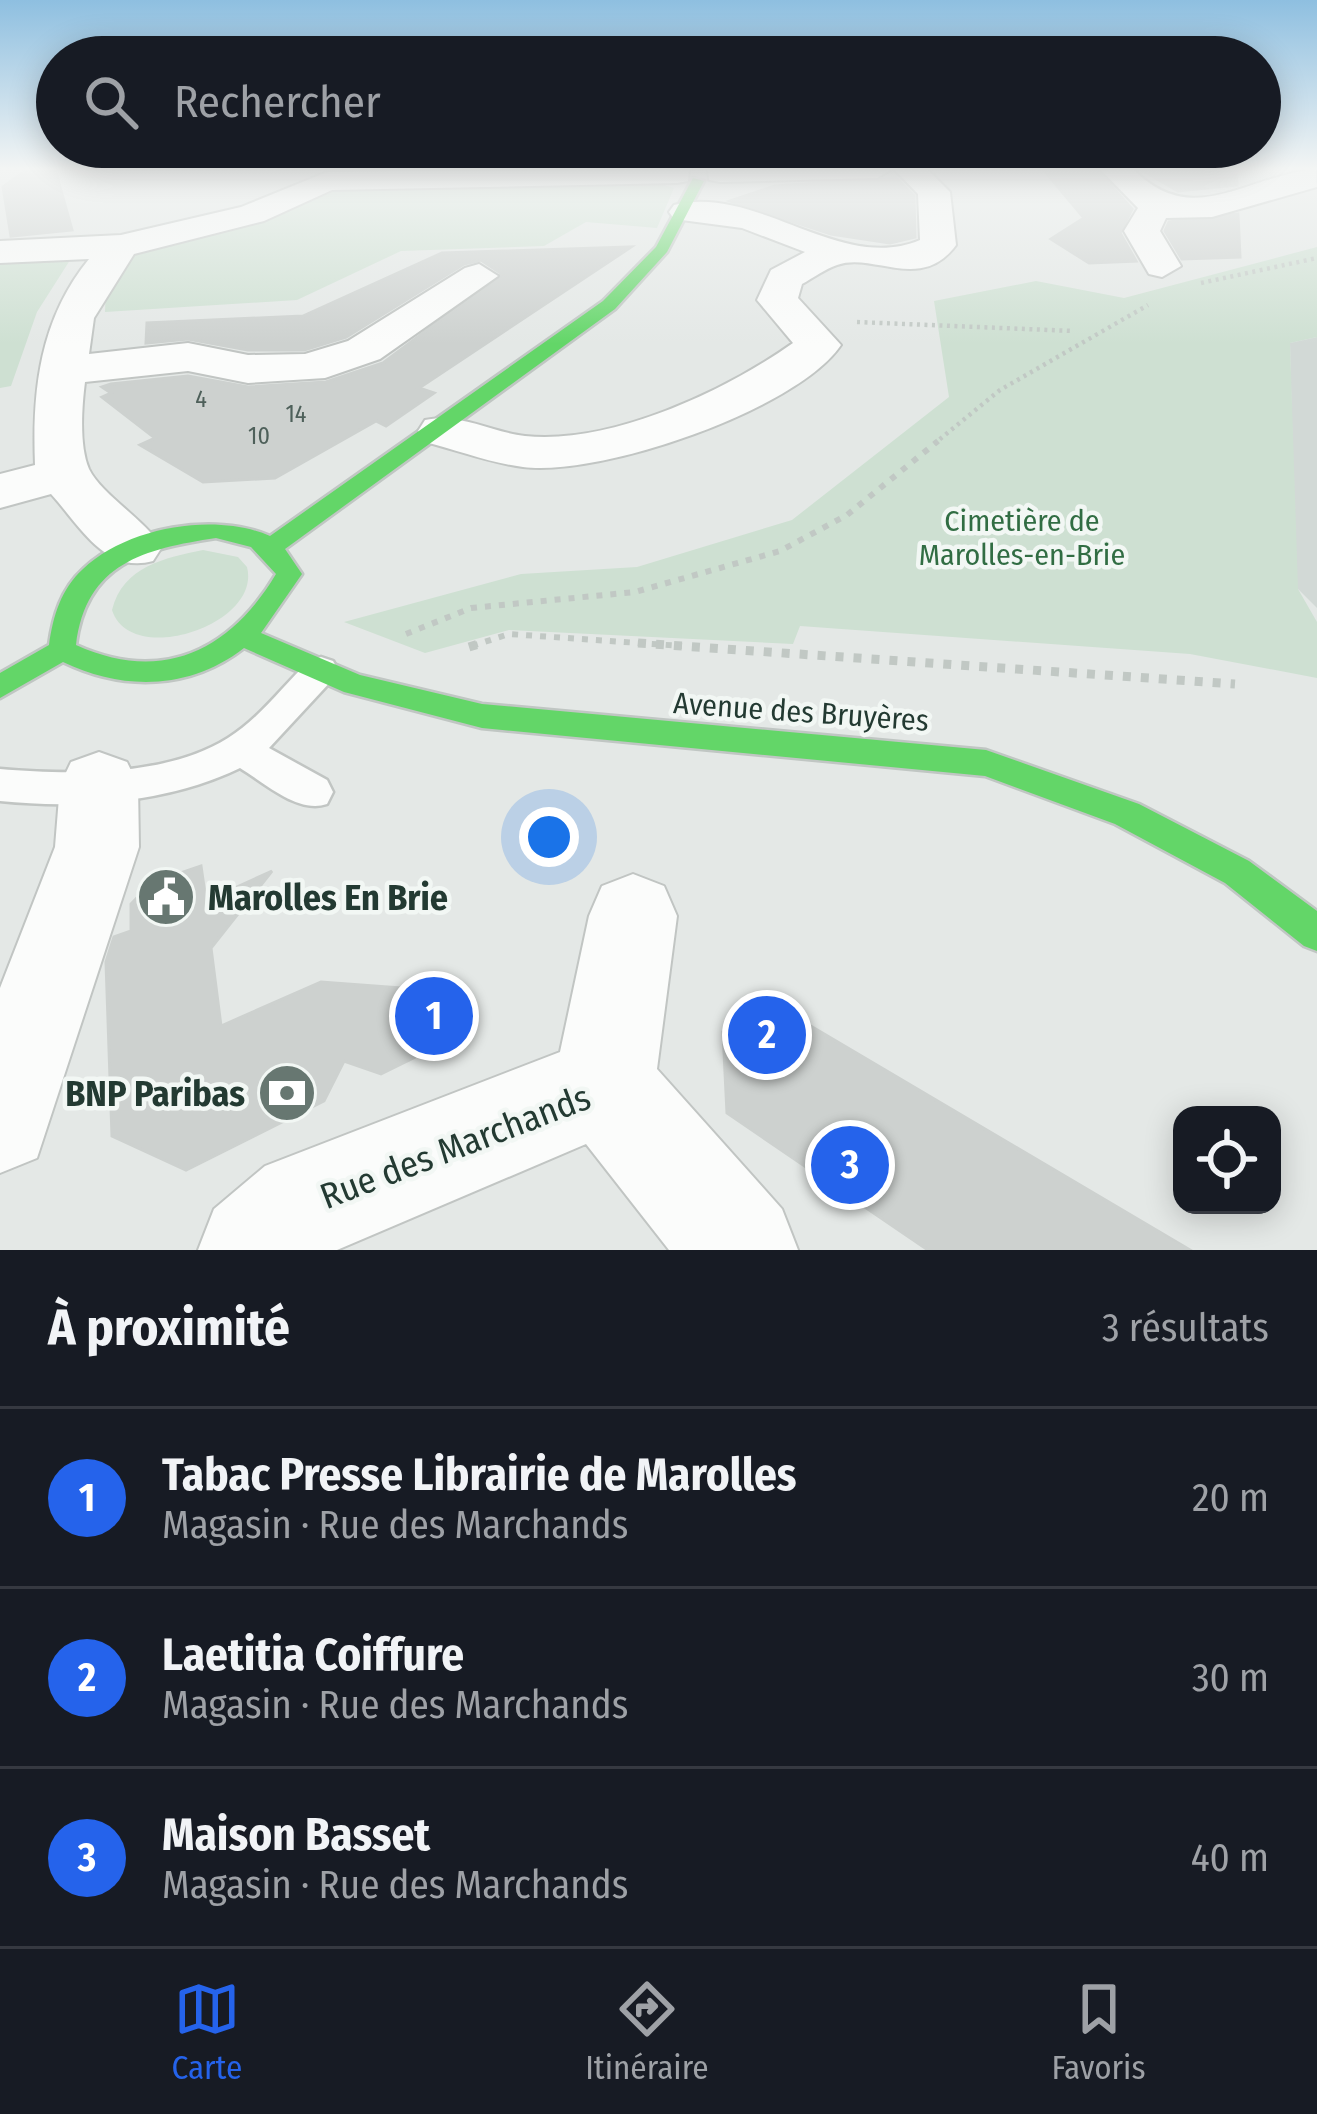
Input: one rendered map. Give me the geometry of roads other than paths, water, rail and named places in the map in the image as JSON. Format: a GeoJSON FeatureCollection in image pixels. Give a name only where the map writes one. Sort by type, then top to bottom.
{"type":"FeatureCollection","features":[{"type":"Feature","properties":{"kind":"street"},"geometry":{"type":"LineString","coordinates":[[0,252],[122,246],[198,227]]}},
{"type":"Feature","properties":{"kind":"street"},"geometry":{"type":"LineString","coordinates":[[274,545],[443,431],[604,310],[660,253],[673,227]]}},
{"type":"Feature","properties":{"kind":"street"},"geometry":{"type":"LineString","coordinates":[[773,227],[835,251],[903,261],[938,245],[937,227]]}},
{"type":"Feature","properties":{"kind":"street"},"geometry":{"type":"LineString","coordinates":[[1144,227],[1173,284]]}},
{"type":"Feature","properties":{"kind":"street"},"geometry":{"type":"LineString","coordinates":[[122,246],[99,271],[73,318],[60,371],[63,474],[132,547]]}},
{"type":"Feature","properties":{"kind":"street"},"geometry":{"type":"LineString","coordinates":[[443,431],[525,452],[610,442],[716,409],[761,388],[819,345],[777,300],[785,278],[835,251]]}},
{"type":"Feature","properties":{"kind":"street"},"geometry":{"type":"LineString","coordinates":[[60,371],[188,357],[248,369],[309,368],[364,350],[479,276]]}},
{"type":"Feature","properties":{"kind":"street"},"geometry":{"type":"LineString","coordinates":[[0,491],[63,474]]}},
{"type":"Feature","properties":{"kind":"street"},"geometry":{"type":"LineString","coordinates":[[216,530],[250,534],[274,545],[289,574],[280,604],[249,639],[167,673],[115,676],[83,668],[62,650],[58,621],[67,600],[89,576],[132,547],[216,530]]}},
{"type":"Feature","properties":{"kind":"street","name":"Avenue des Bruyères"},"geometry":{"type":"LineString","coordinates":[[249,639],[338,677],[482,716],[566,728],[910,752],[986,763],[1127,814],[1237,872],[1317,933]]}},
{"type":"Feature","properties":{"kind":"street"},"geometry":{"type":"LineString","coordinates":[[0,688],[62,650]]}},
{"type":"Feature","properties":{"kind":"street"},"geometry":{"type":"LineString","coordinates":[[0,1121],[97,847],[99,785]]}},
{"type":"Feature","properties":{"kind":"street"},"geometry":{"type":"LineString","coordinates":[[604,1087],[633,916]]}},
{"type":"Feature","properties":{"kind":"street","name":"Rue des Marchands"},"geometry":{"type":"LineString","coordinates":[[255,1250],[304,1204],[604,1087],[741,1250]]}},
{"type":"Feature","properties":{"kind":"lane"},"geometry":{"type":"LineString","coordinates":[[0,785],[45,792],[152,779],[241,750],[338,677]]}},
{"type":"Feature","properties":{"kind":"lane"},"geometry":{"type":"LineString","coordinates":[[241,750],[313,792]]}},
{"type":"Feature","properties":{"kind":"place","name":"Marolles En Brie"},"geometry":{"type":"Point","coordinates":[166,897]}},
{"type":"Feature","properties":{"kind":"place","name":"Tabac Presse Librairie de Marolles"},"geometry":{"type":"Point","coordinates":[434,1016]}},
{"type":"Feature","properties":{"kind":"place","name":"Laetitia Coiffure"},"geometry":{"type":"Point","coordinates":[767,1035]}},
{"type":"Feature","properties":{"kind":"place","name":"BNP Paribas"},"geometry":{"type":"Point","coordinates":[287,1093]}},
{"type":"Feature","properties":{"kind":"place","name":"Maison Basset"},"geometry":{"type":"Point","coordinates":[850,1165]}},
{"type":"Feature","properties":{"kind":"park label","name":"Cimetière de Marolles-en-Brie"},"geometry":{"type":"Point","coordinates":[1022,538]}}]}
